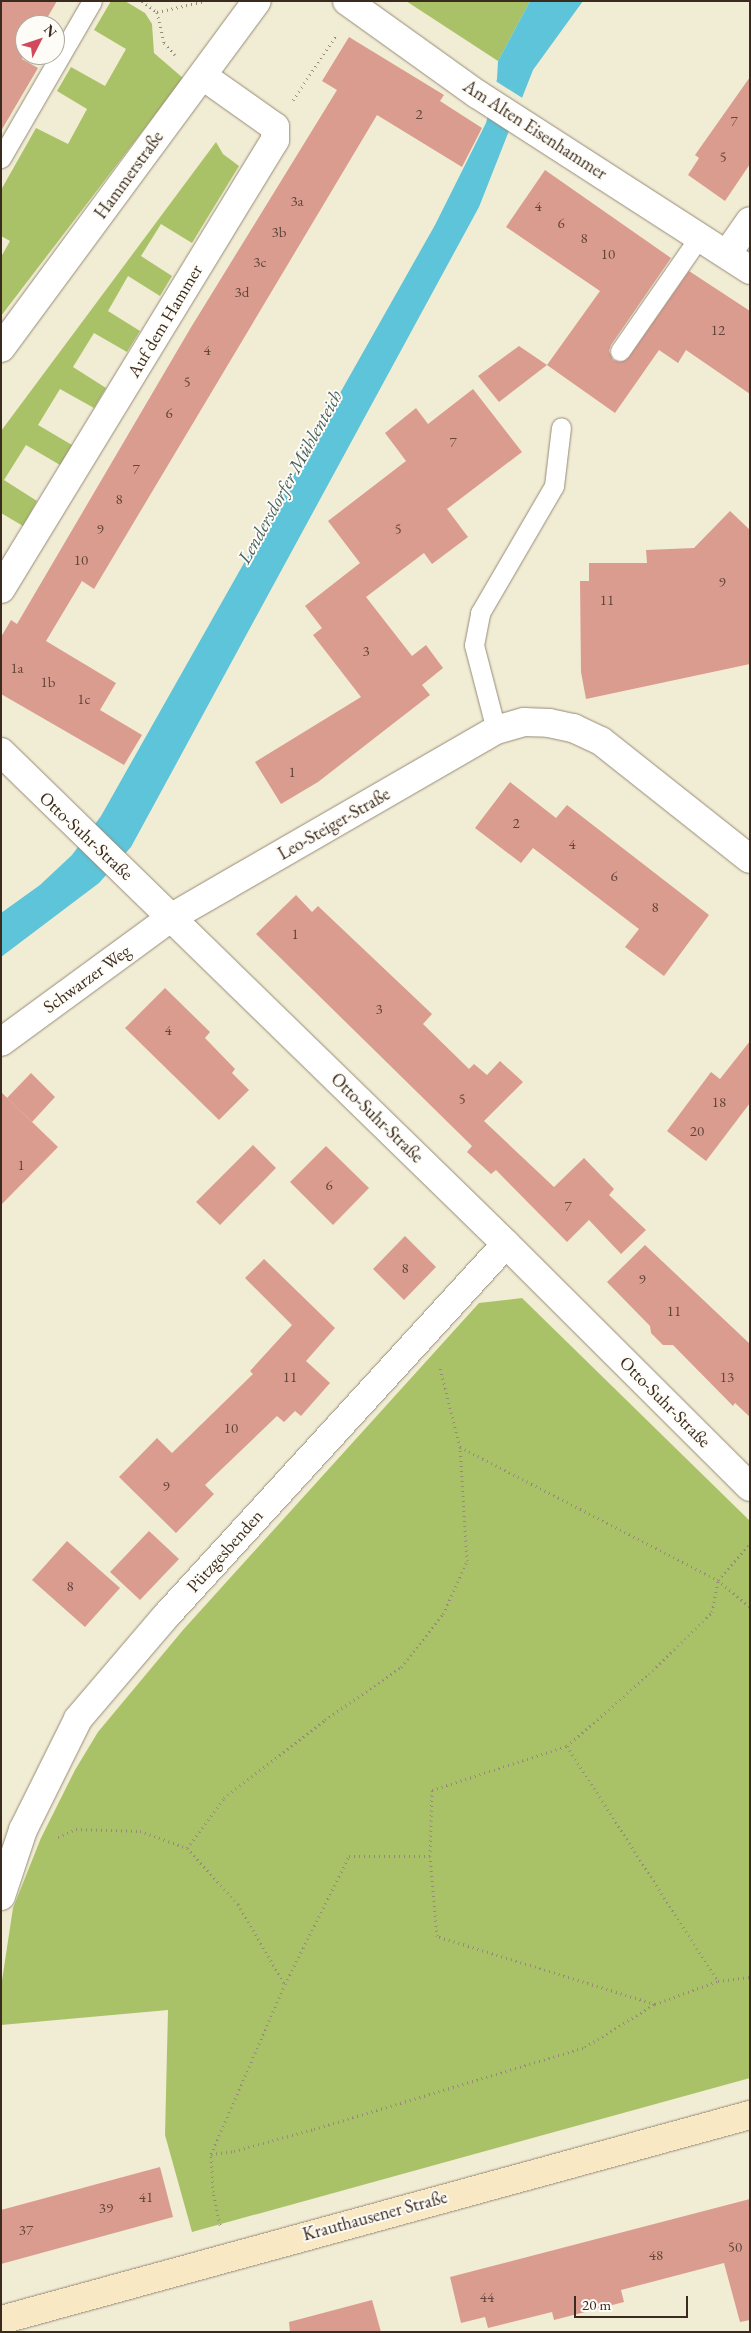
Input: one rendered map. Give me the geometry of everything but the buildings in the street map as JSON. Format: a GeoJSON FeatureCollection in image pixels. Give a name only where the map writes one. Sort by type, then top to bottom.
{"type":"FeatureCollection","features":[{"type":"Feature","properties":{"kind":"street","name":"Hammerstraße"},"geometry":{"type":"LineString","coordinates":[[1,348],[257,1]]}},
{"type":"Feature","properties":{"kind":"street","name":"Am Alten Eisenhammer"},"geometry":{"type":"LineString","coordinates":[[351,4],[477,94],[750,270]]}},
{"type":"Feature","properties":{"kind":"street","name":"Auf dem Hammer"},"geometry":{"type":"LineString","coordinates":[[1,589],[275,140],[275,127],[203,76]]}},
{"type":"Feature","properties":{"kind":"street"},"geometry":{"type":"LineString","coordinates":[[727,254],[750,221]]}},
{"type":"Feature","properties":{"kind":"street","name":"Leo-Steiger-Straße"},"geometry":{"type":"LineString","coordinates":[[172,917],[496,730],[524,722],[549,723],[573,728],[601,742],[750,859]]}},
{"type":"Feature","properties":{"kind":"street","name":"Otto-Suhr-Straße"},"geometry":{"type":"LineString","coordinates":[[1,752],[61,814],[172,917],[506,1244],[750,1487]]}},
{"type":"Feature","properties":{"kind":"street","name":"Schwarzer Weg"},"geometry":{"type":"LineString","coordinates":[[1,1042],[172,917]]}},
{"type":"Feature","properties":{"kind":"street","name":"Pützgesbenden"},"geometry":{"type":"LineString","coordinates":[[1,1896],[23,1830],[78,1719],[166,1616],[506,1244]]}},
{"type":"Feature","properties":{"kind":"street","name":"Krauthausener Straße"},"geometry":{"type":"LineString","coordinates":[[1,2320],[750,2115]]}},
{"type":"Feature","properties":{"kind":"lane"},"geometry":{"type":"LineString","coordinates":[[1,158],[92,1]]}},
{"type":"Feature","properties":{"kind":"lane"},"geometry":{"type":"LineString","coordinates":[[620,351],[700,236]]}},
{"type":"Feature","properties":{"kind":"lane"},"geometry":{"type":"LineString","coordinates":[[496,730],[474,646],[480,613],[554,486],[561,427]]}},
{"type":"Feature","properties":{"kind":"path"},"geometry":{"type":"LineString","coordinates":[[142,1],[157,12],[169,51],[203,76]]}},
{"type":"Feature","properties":{"kind":"path"},"geometry":{"type":"LineString","coordinates":[[157,12],[205,1]]}},
{"type":"Feature","properties":{"kind":"path"},"geometry":{"type":"LineString","coordinates":[[300,89],[351,4]]}},
{"type":"Feature","properties":{"kind":"path"},"geometry":{"type":"LineString","coordinates":[[187,1848],[224,1798],[324,1720],[401,1667],[443,1614],[468,1562],[460,1447],[429,1327]]}},
{"type":"Feature","properties":{"kind":"path"},"geometry":{"type":"LineString","coordinates":[[460,1447],[718,1580],[750,1607]]}},
{"type":"Feature","properties":{"kind":"path"},"geometry":{"type":"LineString","coordinates":[[655,2004],[437,1936],[430,1856],[432,1790],[567,1746],[649,1674],[712,1612],[718,1580],[750,1544]]}},
{"type":"Feature","properties":{"kind":"path"},"geometry":{"type":"LineString","coordinates":[[567,1746],[718,1981]]}},
{"type":"Feature","properties":{"kind":"path"},"geometry":{"type":"LineString","coordinates":[[14,1858],[76,1829],[140,1831],[187,1848],[238,1904],[284,1984]]}},
{"type":"Feature","properties":{"kind":"path"},"geometry":{"type":"LineString","coordinates":[[227,2257],[213,2192],[211,2154],[284,1984],[350,1856],[430,1856]]}},
{"type":"Feature","properties":{"kind":"path"},"geometry":{"type":"LineString","coordinates":[[211,2154],[234,2151],[314,2129],[585,2046],[655,2004],[718,1981],[750,1977]]}},
{"type":"Feature","properties":{"kind":"green space"},"geometry":{"type":"Polygon","coordinates":[[[111,1],[125,1],[145,13],[152,24],[154,53],[183,78],[1,316],[1,257],[10,241],[1,236],[1,190],[36,128],[68,144],[87,109],[57,91],[71,67],[105,86],[126,49],[94,30],[111,1]]]}},
{"type":"Feature","properties":{"kind":"green space"},"geometry":{"type":"Polygon","coordinates":[[[406,1],[530,1],[498,61],[406,1]]]}},
{"type":"Feature","properties":{"kind":"green space"},"geometry":{"type":"Polygon","coordinates":[[[216,142],[223,154],[239,166],[192,243],[161,224],[141,256],[172,276],[160,296],[128,276],[108,311],[140,331],[127,352],[94,333],[73,367],[106,388],[94,408],[60,389],[38,425],[72,445],[60,465],[26,445],[4,480],[37,501],[23,526],[1,513],[1,431],[216,142]]]}},
{"type":"Feature","properties":{"kind":"green space"},"geometry":{"type":"Polygon","coordinates":[[[522,1298],[750,1521],[750,2078],[192,2232],[165,2135],[168,2010],[1,2025],[1,1987],[13,1908],[41,1838],[75,1770],[98,1732],[183,1630],[479,1303],[522,1298]]]}},
{"type":"Feature","properties":{"kind":"water"},"geometry":{"type":"Polygon","coordinates":[[[530,1],[583,1],[533,70],[479,207],[131,847],[99,883],[1,957],[1,913],[40,885],[72,855],[101,816],[435,225],[486,123],[497,79],[498,61],[530,1]]]}},
{"type":"Feature","properties":{"kind":"pier"},"geometry":{"type":"Polygon","coordinates":[[[494,80],[524,99],[511,131],[486,115],[494,80]]]}},
{"type":"Feature","properties":{"kind":"water label","name":"Lendersdorfer Mühlenteich"},"geometry":{"type":"Point","coordinates":[290,477]}}]}
